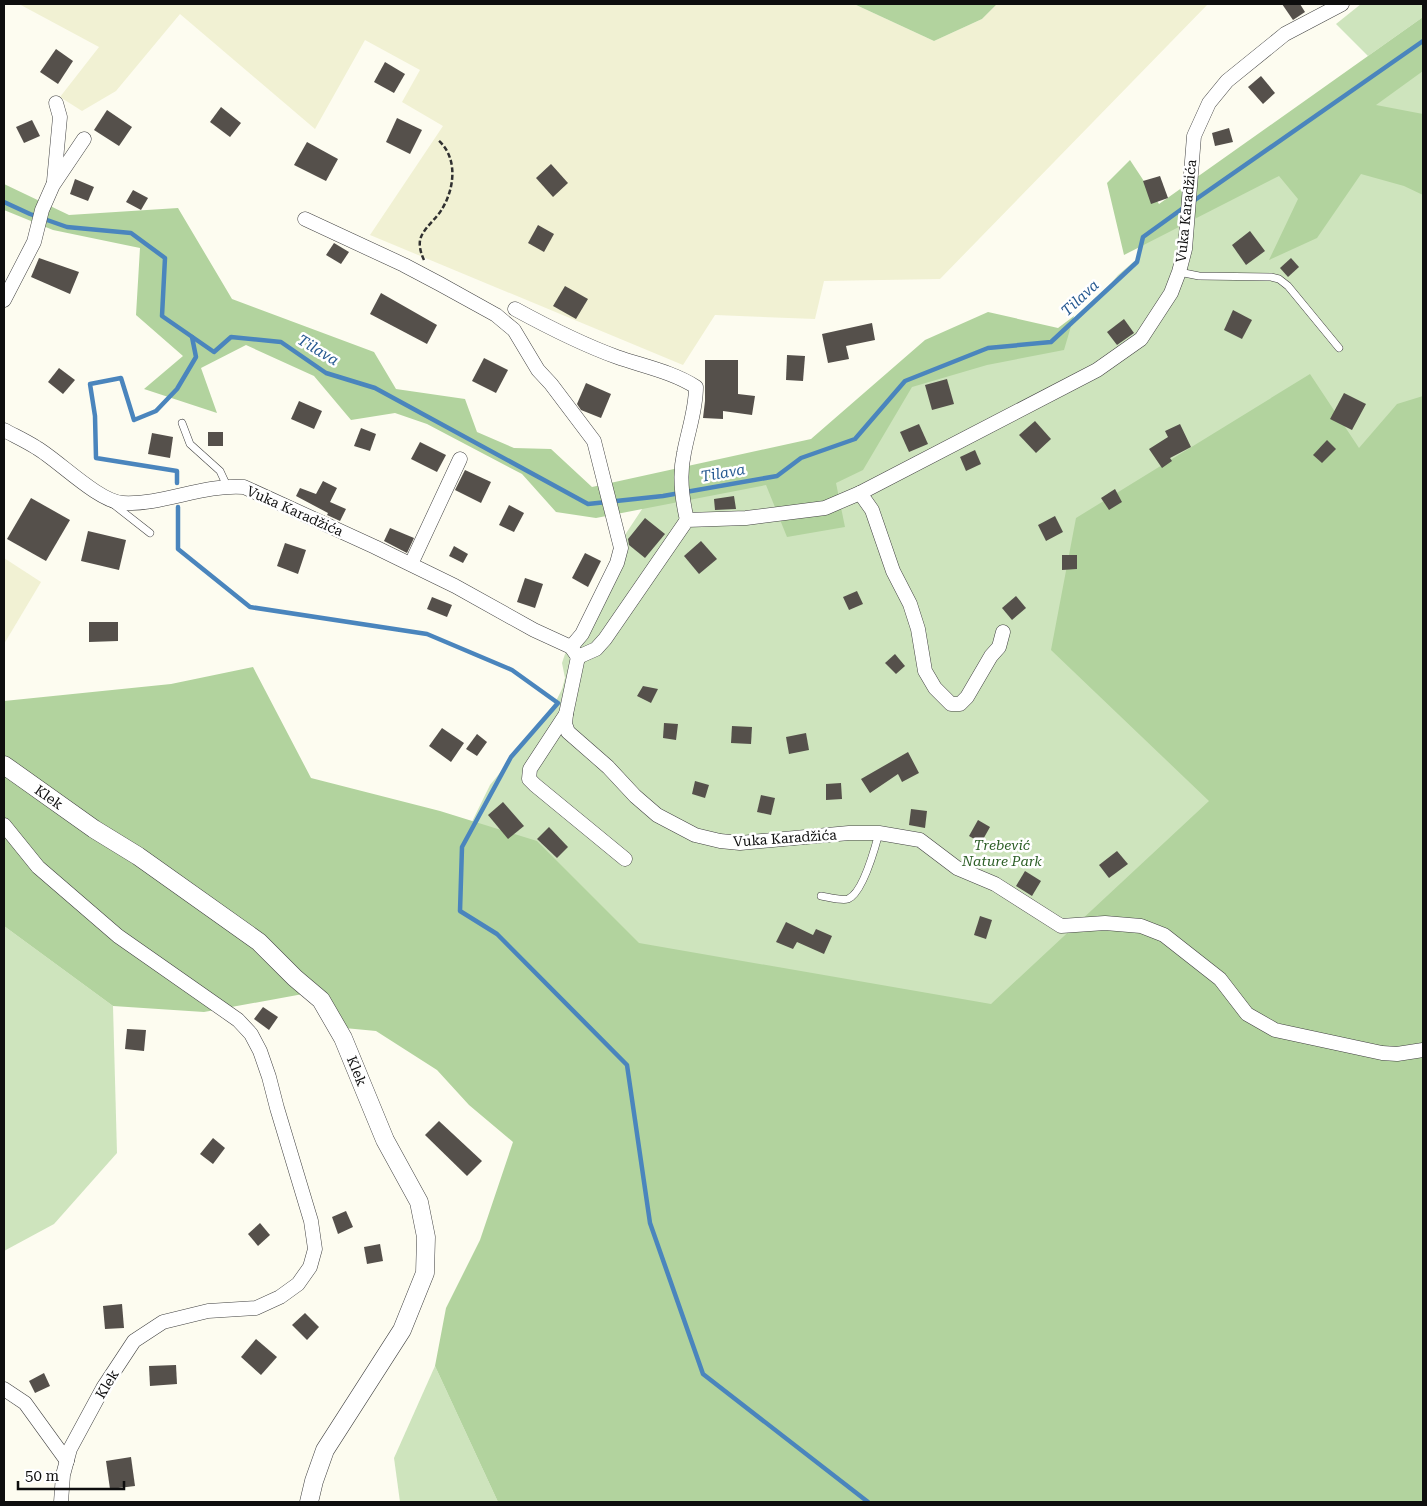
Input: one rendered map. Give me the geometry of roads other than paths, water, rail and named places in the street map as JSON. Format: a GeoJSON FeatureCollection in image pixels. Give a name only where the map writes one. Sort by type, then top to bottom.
{"type":"FeatureCollection","features":[{"type":"Feature","properties":{"kind":"street","name":"Vuka Karadžića"},"geometry":{"type":"LineString","coordinates":[[687,520],[746,518],[825,508],[860,493],[1097,370],[1141,339],[1171,293],[1179,272],[1185,249],[1194,136],[1209,103],[1228,81],[1285,34],[1342,4]]}},
{"type":"Feature","properties":{"kind":"street"},"geometry":{"type":"LineString","coordinates":[[54,185],[60,117],[56,103]]}},
{"type":"Feature","properties":{"kind":"street"},"geometry":{"type":"LineString","coordinates":[[4,300],[34,242],[42,210],[54,185],[84,139]]}},
{"type":"Feature","properties":{"kind":"street"},"geometry":{"type":"LineString","coordinates":[[305,219],[404,265],[496,315],[514,330],[538,370],[551,384],[594,441],[622,548],[617,563],[575,652]]}},
{"type":"Feature","properties":{"kind":"street"},"geometry":{"type":"LineString","coordinates":[[515,309],[557,332],[615,356],[686,380],[696,387],[696,401],[683,456],[682,498],[687,520],[605,639],[596,648],[575,652]]}},
{"type":"Feature","properties":{"kind":"street"},"geometry":{"type":"LineString","coordinates":[[4,430],[38,448],[112,501]]}},
{"type":"Feature","properties":{"kind":"street"},"geometry":{"type":"LineString","coordinates":[[411,564],[460,459]]}},
{"type":"Feature","properties":{"kind":"street","name":"Vuka Karadžića"},"geometry":{"type":"LineString","coordinates":[[112,501],[123,503],[148,501],[227,486],[244,487],[411,564],[575,652],[565,724],[568,732],[608,767],[635,796],[657,815],[695,835],[720,841],[740,843],[849,833],[879,833],[920,840],[956,868],[995,884],[1061,926],[1106,922],[1141,926],[1164,935],[1220,978],[1246,1014],[1275,1030],[1382,1054],[1423,1050]]}},
{"type":"Feature","properties":{"kind":"street"},"geometry":{"type":"LineString","coordinates":[[860,493],[872,510],[893,571],[910,604],[918,629],[925,671],[935,688],[951,704],[960,704],[967,697],[991,656],[999,647],[1003,632]]}},
{"type":"Feature","properties":{"kind":"street"},"geometry":{"type":"LineString","coordinates":[[566,714],[530,769],[529,778],[625,859]]}},
{"type":"Feature","properties":{"kind":"street","name":"Klek"},"geometry":{"type":"LineString","coordinates":[[4,765],[94,829],[138,856],[259,942],[295,978],[321,1000],[343,1038],[385,1140],[419,1202],[426,1237],[425,1273],[402,1330],[325,1450],[309,1502]]}},
{"type":"Feature","properties":{"kind":"street","name":"Klek"},"geometry":{"type":"LineString","coordinates":[[4,825],[38,867],[118,936],[238,1020],[251,1034],[260,1051],[269,1077],[311,1220],[315,1249],[310,1266],[298,1284],[280,1297],[256,1308],[208,1311],[162,1322],[134,1341],[103,1388],[70,1450],[63,1475],[61,1502]]}},
{"type":"Feature","properties":{"kind":"street"},"geometry":{"type":"LineString","coordinates":[[4,1389],[25,1403],[67,1461]]}},
{"type":"Feature","properties":{"kind":"lane"},"geometry":{"type":"LineString","coordinates":[[1179,272],[1199,276],[1263,276],[1279,279],[1288,286],[1339,348]]}},
{"type":"Feature","properties":{"kind":"lane"},"geometry":{"type":"LineString","coordinates":[[182,423],[190,444],[220,471],[227,486]]}},
{"type":"Feature","properties":{"kind":"lane"},"geometry":{"type":"LineString","coordinates":[[112,501],[114,506],[150,533]]}},
{"type":"Feature","properties":{"kind":"lane"},"geometry":{"type":"LineString","coordinates":[[821,896],[846,900],[852,896],[870,863],[879,833]]}},
{"type":"Feature","properties":{"kind":"waterway","name":"Tilava"},"geometry":{"type":"LineString","coordinates":[[1192,202],[1423,41]]}},
{"type":"Feature","properties":{"kind":"waterway","name":"Tilava"},"geometry":{"type":"LineString","coordinates":[[4,202],[30,214],[67,227],[131,233],[165,258],[162,316],[214,352],[231,337],[281,342],[326,373],[375,388],[588,504],[663,496],[777,476],[801,458],[855,439],[905,381],[988,348],[1051,342],[1137,262],[1143,237],[1186,206]]}},
{"type":"Feature","properties":{"kind":"waterway"},"geometry":{"type":"LineString","coordinates":[[177,483],[177,471],[96,458],[95,416],[90,384],[121,378],[134,420],[156,411],[177,389],[196,357],[192,337]]}},
{"type":"Feature","properties":{"kind":"waterway"},"geometry":{"type":"LineString","coordinates":[[178,507],[178,549],[250,607],[427,634],[512,670],[558,703],[511,757],[462,847],[460,911],[497,934],[627,1065],[650,1223],[703,1374],[868,1502]]}},
{"type":"Feature","properties":{"kind":"park label","name":"Trebević Nature Park"},"geometry":{"type":"Point","coordinates":[1002,854]}}]}
